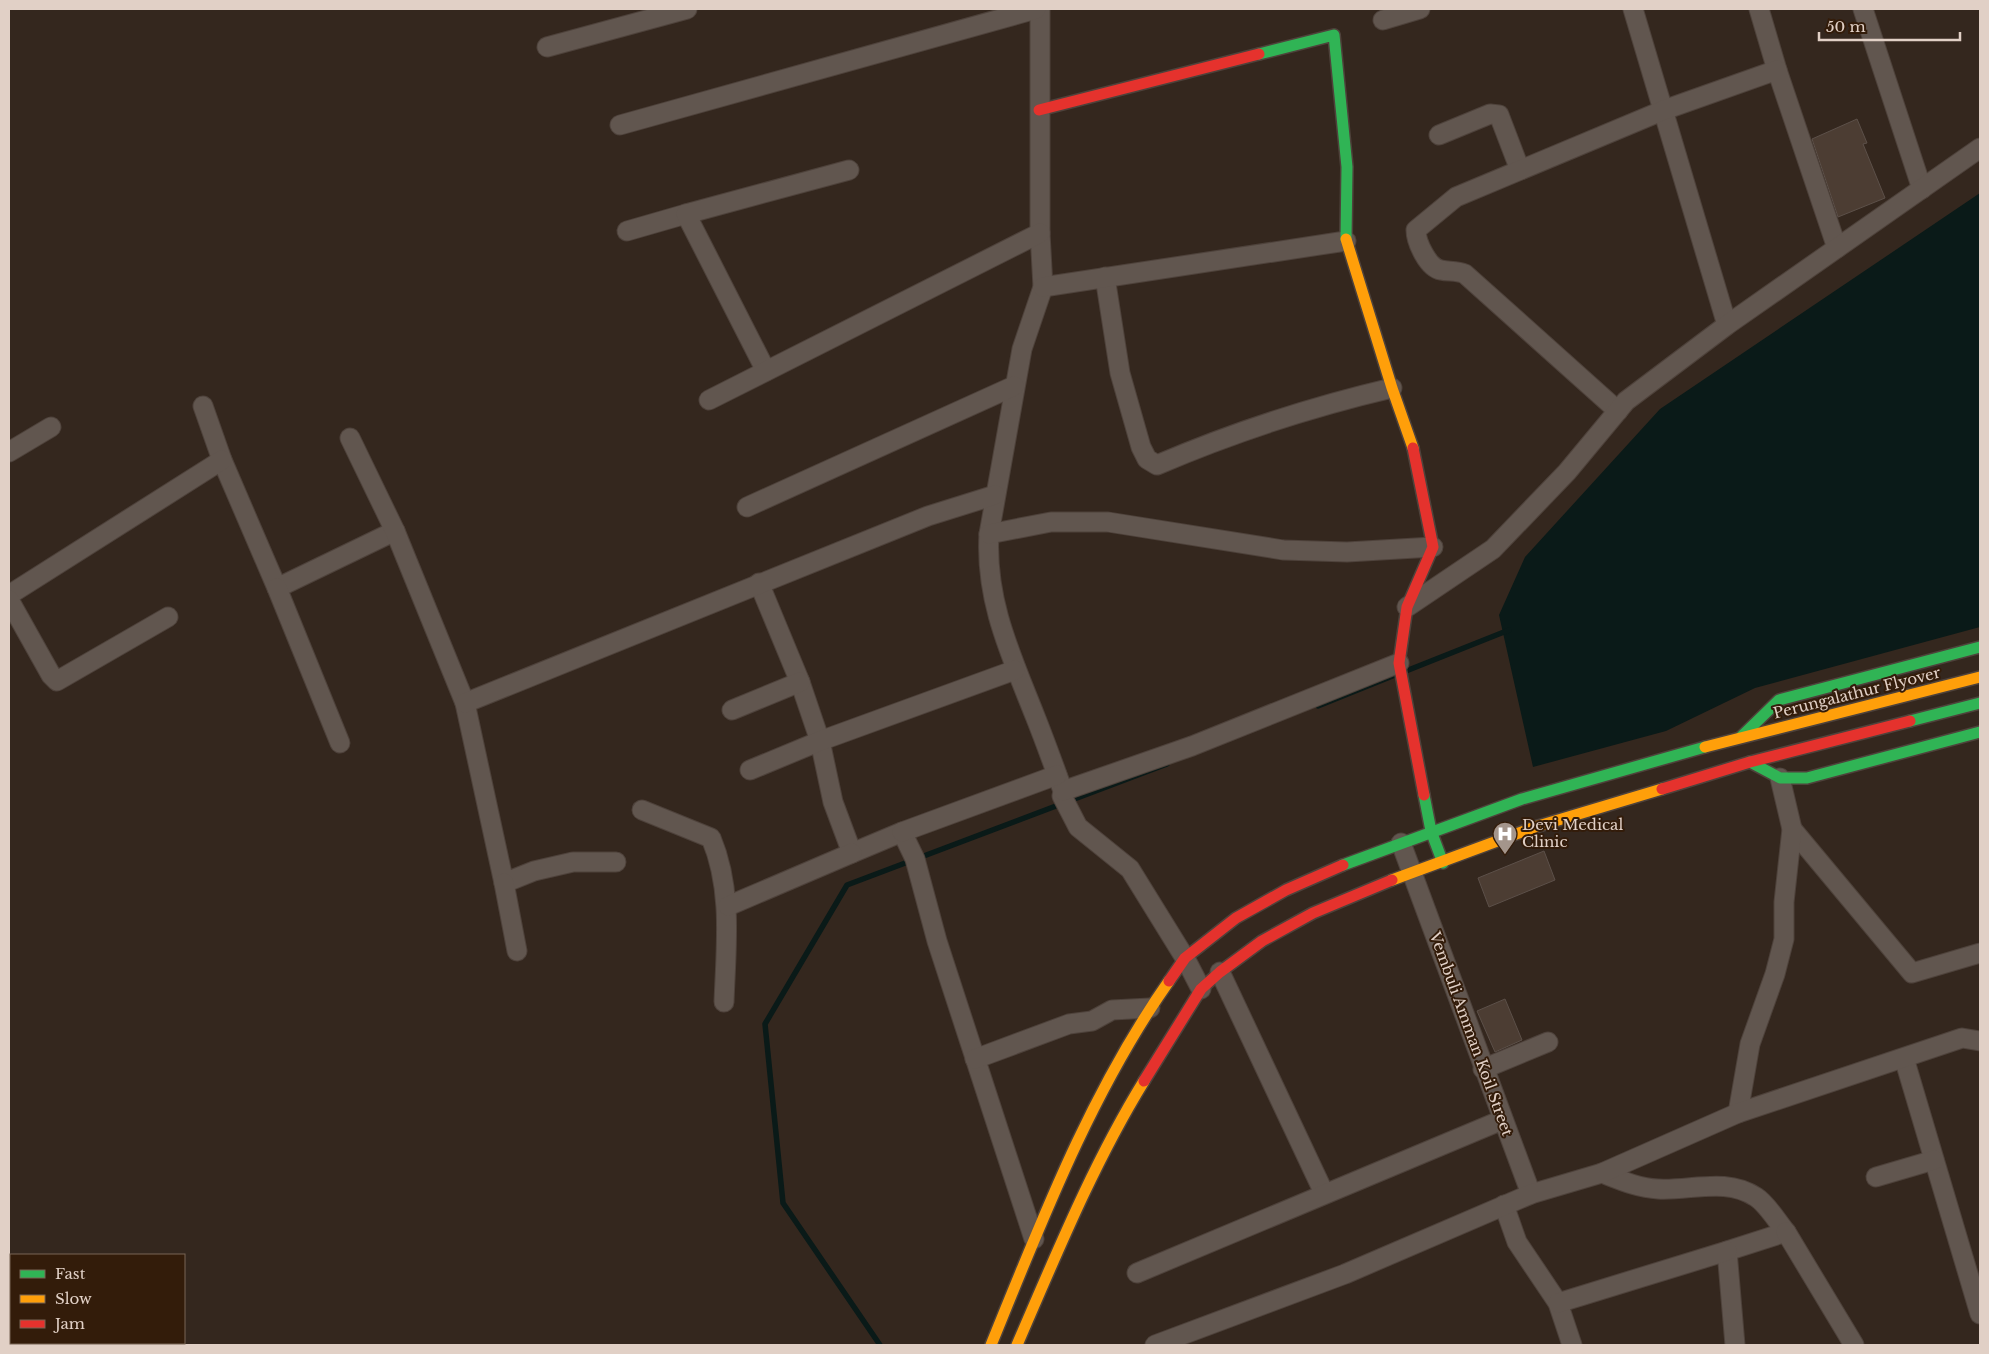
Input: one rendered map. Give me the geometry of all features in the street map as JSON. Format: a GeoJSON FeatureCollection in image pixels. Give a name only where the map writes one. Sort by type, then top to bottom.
{"type":"FeatureCollection","features":[{"type":"Feature","properties":{"kind":"main road"},"geometry":{"type":"LineString","coordinates":[[1039,110],[1334,35],[1347,167],[1346,241],[1392,388],[1416,455],[1433,547],[1407,607],[1399,663],[1430,831],[1443,863]]}},
{"type":"Feature","properties":{"kind":"main road"},"geometry":{"type":"LineString","coordinates":[[1742,737],[1780,700],[1980,647]]}},
{"type":"Feature","properties":{"kind":"main road","name":"Perungalathur Flyover"},"geometry":{"type":"LineString","coordinates":[[991,1345],[1034,1239],[1099,1095],[1150,1008],[1185,958],[1236,918],[1286,890],[1430,831],[1522,799],[1742,737],[1980,677]]}},
{"type":"Feature","properties":{"kind":"main road"},"geometry":{"type":"LineString","coordinates":[[1017,1345],[1071,1220],[1122,1117],[1201,989],[1220,972],[1262,941],[1313,913],[1375,886],[1443,863],[1544,824],[1750,762],[1980,703]]}},
{"type":"Feature","properties":{"kind":"main road"},"geometry":{"type":"LineString","coordinates":[[1750,762],[1780,778],[1807,778],[1980,732]]}},
{"type":"Feature","properties":{"kind":"street"},"geometry":{"type":"LineString","coordinates":[[547,47],[687,9]]}},
{"type":"Feature","properties":{"kind":"street"},"geometry":{"type":"LineString","coordinates":[[620,125],[1036,9]]}},
{"type":"Feature","properties":{"kind":"street"},"geometry":{"type":"LineString","coordinates":[[1040,9],[1040,233],[1043,287],[1022,349],[995,495],[987,563],[993,601],[1015,670],[1060,783],[1062,796],[1078,827],[1130,869],[1185,958],[1201,989]]}},
{"type":"Feature","properties":{"kind":"street"},"geometry":{"type":"LineString","coordinates":[[1383,20],[1420,9]]}},
{"type":"Feature","properties":{"kind":"street"},"geometry":{"type":"LineString","coordinates":[[1633,9],[1727,325]]}},
{"type":"Feature","properties":{"kind":"street"},"geometry":{"type":"LineString","coordinates":[[1758,9],[1837,248]]}},
{"type":"Feature","properties":{"kind":"street"},"geometry":{"type":"LineString","coordinates":[[1863,9],[1922,189]]}},
{"type":"Feature","properties":{"kind":"street"},"geometry":{"type":"LineString","coordinates":[[1618,411],[1465,274],[1457,271],[1439,270],[1433,266],[1416,239],[1416,230],[1456,197],[1664,110],[1777,70]]}},
{"type":"Feature","properties":{"kind":"street"},"geometry":{"type":"LineString","coordinates":[[1439,135],[1490,114],[1499,115],[1520,170]]}},
{"type":"Feature","properties":{"kind":"street"},"geometry":{"type":"LineString","coordinates":[[1407,607],[1493,549],[1567,472],[1626,401],[1727,325],[1980,148]]}},
{"type":"Feature","properties":{"kind":"street"},"geometry":{"type":"LineString","coordinates":[[627,231],[848,170]]}},
{"type":"Feature","properties":{"kind":"street"},"geometry":{"type":"LineString","coordinates":[[686,214],[766,371]]}},
{"type":"Feature","properties":{"kind":"street"},"geometry":{"type":"LineString","coordinates":[[709,400],[1040,233]]}},
{"type":"Feature","properties":{"kind":"street"},"geometry":{"type":"LineString","coordinates":[[1043,287],[1346,241]]}},
{"type":"Feature","properties":{"kind":"street"},"geometry":{"type":"LineString","coordinates":[[1105,277],[1120,373],[1141,447],[1147,459],[1157,465],[1219,438],[1299,412],[1392,388]]}},
{"type":"Feature","properties":{"kind":"street"},"geometry":{"type":"LineString","coordinates":[[747,506],[1014,386]]}},
{"type":"Feature","properties":{"kind":"street"},"geometry":{"type":"LineString","coordinates":[[203,406],[222,460],[277,588],[340,743]]}},
{"type":"Feature","properties":{"kind":"street"},"geometry":{"type":"LineString","coordinates":[[9,452],[51,428]]}},
{"type":"Feature","properties":{"kind":"street"},"geometry":{"type":"LineString","coordinates":[[350,438],[395,532],[465,703],[517,951]]}},
{"type":"Feature","properties":{"kind":"street"},"geometry":{"type":"LineString","coordinates":[[9,595],[222,460]]}},
{"type":"Feature","properties":{"kind":"street"},"geometry":{"type":"LineString","coordinates":[[465,703],[928,516],[995,495]]}},
{"type":"Feature","properties":{"kind":"street"},"geometry":{"type":"LineString","coordinates":[[989,534],[1051,522],[1108,522],[1283,550],[1347,552],[1433,547]]}},
{"type":"Feature","properties":{"kind":"street"},"geometry":{"type":"LineString","coordinates":[[277,588],[395,532]]}},
{"type":"Feature","properties":{"kind":"street"},"geometry":{"type":"LineString","coordinates":[[759,583],[800,682],[820,741],[833,802],[852,853]]}},
{"type":"Feature","properties":{"kind":"street"},"geometry":{"type":"LineString","coordinates":[[9,600],[51,675],[57,681],[168,618]]}},
{"type":"Feature","properties":{"kind":"street"},"geometry":{"type":"LineString","coordinates":[[728,906],[902,832],[1060,783],[1192,746],[1399,663]]}},
{"type":"Feature","properties":{"kind":"street"},"geometry":{"type":"LineString","coordinates":[[750,770],[820,741],[1015,670]]}},
{"type":"Feature","properties":{"kind":"street"},"geometry":{"type":"LineString","coordinates":[[732,710],[800,682]]}},
{"type":"Feature","properties":{"kind":"street"},"geometry":{"type":"LineString","coordinates":[[1738,1113],[1750,1044],[1776,974],[1784,939],[1784,902],[1792,829],[1780,778]]}},
{"type":"Feature","properties":{"kind":"street"},"geometry":{"type":"LineString","coordinates":[[642,810],[711,838],[716,851],[728,906],[724,1002]]}},
{"type":"Feature","properties":{"kind":"street"},"geometry":{"type":"LineString","coordinates":[[1792,829],[1912,973],[1980,953]]}},
{"type":"Feature","properties":{"kind":"street"},"geometry":{"type":"LineString","coordinates":[[902,832],[915,859],[937,941],[1034,1239]]}},
{"type":"Feature","properties":{"kind":"street","name":"Vembuli Amman Koil Street"},"geometry":{"type":"LineString","coordinates":[[1401,843],[1531,1194]]}},
{"type":"Feature","properties":{"kind":"street"},"geometry":{"type":"LineString","coordinates":[[504,883],[534,871],[573,862],[616,862]]}},
{"type":"Feature","properties":{"kind":"street"},"geometry":{"type":"LineString","coordinates":[[1220,972],[1324,1193]]}},
{"type":"Feature","properties":{"kind":"street"},"geometry":{"type":"LineString","coordinates":[[975,1059],[1069,1024],[1092,1021],[1112,1010],[1150,1008]]}},
{"type":"Feature","properties":{"kind":"street"},"geometry":{"type":"LineString","coordinates":[[1155,1345],[1345,1274],[1531,1194],[1602,1173],[1738,1113],[1962,1038],[1980,1041]]}},
{"type":"Feature","properties":{"kind":"street"},"geometry":{"type":"LineString","coordinates":[[1484,1069],[1548,1042]]}},
{"type":"Feature","properties":{"kind":"street"},"geometry":{"type":"LineString","coordinates":[[1904,1058],[1980,1314]]}},
{"type":"Feature","properties":{"kind":"street"},"geometry":{"type":"LineString","coordinates":[[1137,1273],[1502,1120]]}},
{"type":"Feature","properties":{"kind":"street"},"geometry":{"type":"LineString","coordinates":[[1876,1177],[1934,1160]]}},
{"type":"Feature","properties":{"kind":"street"},"geometry":{"type":"LineString","coordinates":[[1602,1173],[1635,1185],[1657,1189],[1684,1189],[1726,1184],[1756,1197],[1786,1232],[1854,1345]]}},
{"type":"Feature","properties":{"kind":"street"},"geometry":{"type":"LineString","coordinates":[[1504,1205],[1518,1242],[1558,1303],[1572,1345]]}},
{"type":"Feature","properties":{"kind":"street"},"geometry":{"type":"LineString","coordinates":[[1558,1303],[1786,1232]]}},
{"type":"Feature","properties":{"kind":"street"},"geometry":{"type":"LineString","coordinates":[[1727,1251],[1735,1345]]}},
{"type":"Feature","properties":{"kind":"shaded area"},"geometry":{"type":"Polygon","coordinates":[[[1980,193],[1980,627],[1755,688],[1666,731],[1533,767],[1499,615],[1525,557],[1660,409],[1980,193]]]}},
{"type":"Feature","properties":{"kind":"building"},"geometry":{"type":"Polygon","coordinates":[[[1857,119],[1867,143],[1863,144],[1885,198],[1838,217],[1812,139],[1857,119]]]}},
{"type":"Feature","properties":{"kind":"building"},"geometry":{"type":"Polygon","coordinates":[[[1544,851],[1555,880],[1489,907],[1478,878],[1544,851]]]}},
{"type":"Feature","properties":{"kind":"building"},"geometry":{"type":"Polygon","coordinates":[[[1505,999],[1522,1040],[1495,1052],[1477,1011],[1505,999]]]}},
{"type":"Feature","properties":{"kind":"waterway"},"geometry":{"type":"LineString","coordinates":[[1406,671],[1509,630]]}},
{"type":"Feature","properties":{"kind":"waterway"},"geometry":{"type":"LineString","coordinates":[[1318,706],[1395,675]]}},
{"type":"Feature","properties":{"kind":"waterway"},"geometry":{"type":"LineString","coordinates":[[880,1345],[783,1203],[765,1024],[847,885],[1167,764]]}},
{"type":"Feature","properties":{"kind":"traffic: fast"},"geometry":{"type":"LineString","coordinates":[[1259,54],[1334,35],[1347,167],[1346,239]]}},
{"type":"Feature","properties":{"kind":"traffic: fast"},"geometry":{"type":"LineString","coordinates":[[1741,737],[1779,700],[1980,647]]}},
{"type":"Feature","properties":{"kind":"traffic: fast"},"geometry":{"type":"LineString","coordinates":[[1910,721],[1980,703]]}},
{"type":"Feature","properties":{"kind":"traffic: fast"},"geometry":{"type":"LineString","coordinates":[[1750,762],[1780,778],[1807,778],[1980,732]]}},
{"type":"Feature","properties":{"kind":"traffic: fast"},"geometry":{"type":"LineString","coordinates":[[1343,865],[1522,799],[1705,747]]}},
{"type":"Feature","properties":{"kind":"traffic: fast"},"geometry":{"type":"LineString","coordinates":[[1424,795],[1431,831],[1443,863]]}},
{"type":"Feature","properties":{"kind":"traffic: slow"},"geometry":{"type":"LineString","coordinates":[[1346,239],[1392,388],[1413,448]]}},
{"type":"Feature","properties":{"kind":"traffic: slow"},"geometry":{"type":"LineString","coordinates":[[1705,747],[1980,677]]}},
{"type":"Feature","properties":{"kind":"traffic: slow"},"geometry":{"type":"LineString","coordinates":[[1392,880],[1535,827],[1662,789]]}},
{"type":"Feature","properties":{"kind":"traffic: slow"},"geometry":{"type":"LineString","coordinates":[[991,1345],[1049,1204],[1092,1112],[1115,1067],[1169,981]]}},
{"type":"Feature","properties":{"kind":"traffic: slow"},"geometry":{"type":"LineString","coordinates":[[1017,1345],[1092,1177],[1144,1081]]}},
{"type":"Feature","properties":{"kind":"traffic: jam"},"geometry":{"type":"LineString","coordinates":[[1039,110],[1259,54]]}},
{"type":"Feature","properties":{"kind":"traffic: jam"},"geometry":{"type":"LineString","coordinates":[[1413,448],[1433,547],[1407,607],[1399,663],[1424,795]]}},
{"type":"Feature","properties":{"kind":"traffic: jam"},"geometry":{"type":"LineString","coordinates":[[1662,789],[1750,762],[1910,721]]}},
{"type":"Feature","properties":{"kind":"traffic: jam"},"geometry":{"type":"LineString","coordinates":[[1169,981],[1185,958],[1236,918],[1286,890],[1343,865]]}},
{"type":"Feature","properties":{"kind":"traffic: jam"},"geometry":{"type":"LineString","coordinates":[[1144,1081],[1201,989],[1220,972],[1262,941],[1313,913],[1392,880]]}},
{"type":"Feature","properties":{"kind":"place","name":"Devi Medical Clinic"},"geometry":{"type":"Point","coordinates":[1505,855]}}]}
